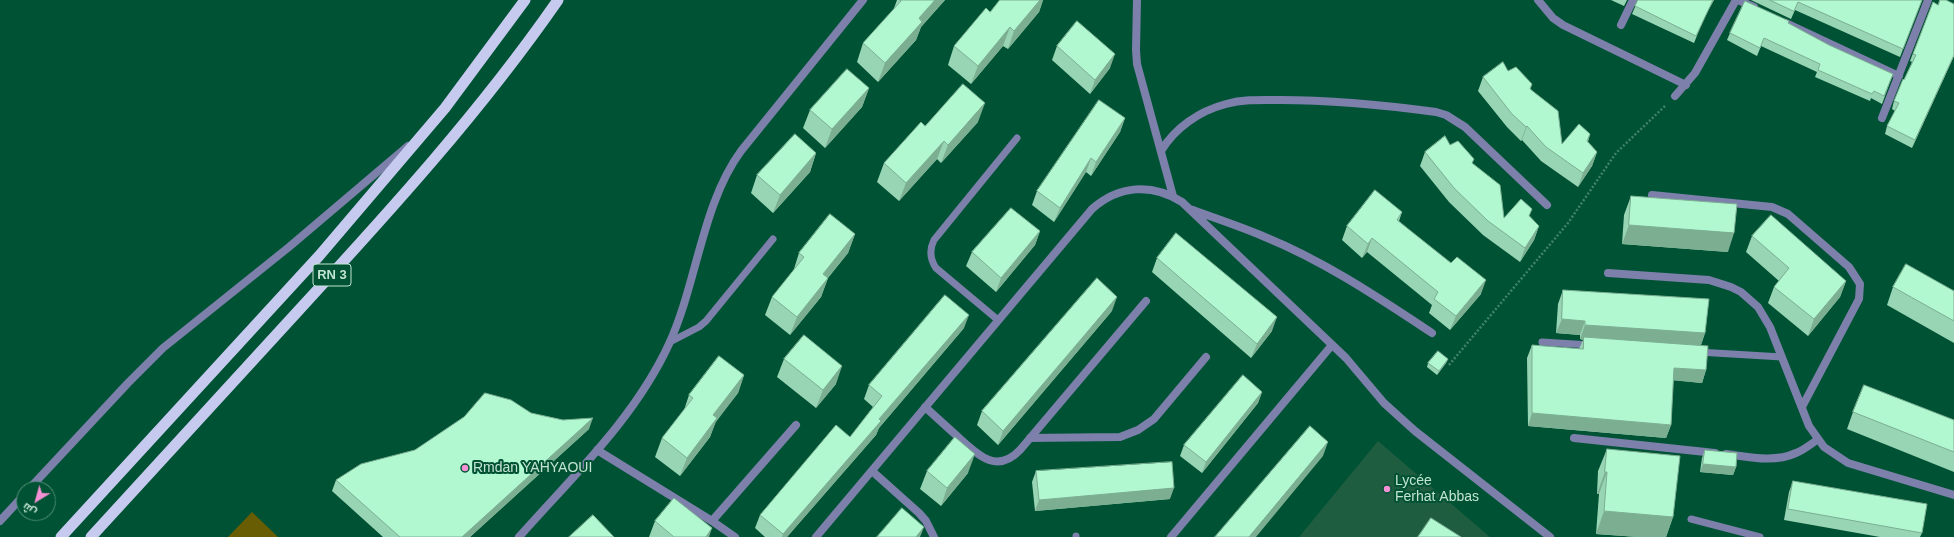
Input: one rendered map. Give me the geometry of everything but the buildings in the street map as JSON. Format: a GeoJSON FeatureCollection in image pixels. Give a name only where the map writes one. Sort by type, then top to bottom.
{"type":"FeatureCollection","features":[{"type":"Feature","properties":{"kind":"highway","name":"RN 3"},"geometry":{"type":"LineString","coordinates":[[61,537],[319,256],[445,108],[524,0]]}},
{"type":"Feature","properties":{"kind":"highway","name":"RN 3"},"geometry":{"type":"LineString","coordinates":[[91,537],[404,194],[469,118],[527,44],[558,0]]}},
{"type":"Feature","properties":{"kind":"street"},"geometry":{"type":"LineString","coordinates":[[519,537],[635,405],[652,377],[670,342],[686,299],[715,202],[725,175],[741,151],[863,0]]}},
{"type":"Feature","properties":{"kind":"street"},"geometry":{"type":"LineString","coordinates":[[1137,0],[1137,64],[1173,196]]}},
{"type":"Feature","properties":{"kind":"street"},"geometry":{"type":"LineString","coordinates":[[1538,0],[1553,18],[1563,25],[1686,85]]}},
{"type":"Feature","properties":{"kind":"street"},"geometry":{"type":"LineString","coordinates":[[1621,25],[1633,0]]}},
{"type":"Feature","properties":{"kind":"street"},"geometry":{"type":"LineString","coordinates":[[1675,96],[1686,85],[1737,0],[1759,10]]}},
{"type":"Feature","properties":{"kind":"street"},"geometry":{"type":"LineString","coordinates":[[1882,118],[1928,0]]}},
{"type":"Feature","properties":{"kind":"street"},"geometry":{"type":"LineString","coordinates":[[1780,20],[1899,76]]}},
{"type":"Feature","properties":{"kind":"street"},"geometry":{"type":"LineString","coordinates":[[1160,151],[1177,131],[1200,115],[1213,108],[1240,101],[1326,101],[1436,112],[1446,115],[1465,127],[1547,206]]}},
{"type":"Feature","properties":{"kind":"street"},"geometry":{"type":"LineString","coordinates":[[36,481],[158,352],[289,247],[425,131]]}},
{"type":"Feature","properties":{"kind":"street"},"geometry":{"type":"LineString","coordinates":[[816,537],[1092,209],[1100,202],[1120,191],[1141,188],[1163,192],[1173,196],[1191,209],[1353,365],[1384,403],[1415,431],[1550,537]]}},
{"type":"Feature","properties":{"kind":"street"},"geometry":{"type":"LineString","coordinates":[[1652,195],[1772,207],[1788,214],[1849,267],[1860,284],[1859,299],[1802,407]]}},
{"type":"Feature","properties":{"kind":"street"},"geometry":{"type":"LineString","coordinates":[[1191,209],[1266,237],[1305,256],[1388,304],[1432,333]]}},
{"type":"Feature","properties":{"kind":"street"},"geometry":{"type":"LineString","coordinates":[[1608,273],[1709,280],[1731,287],[1750,299],[1758,307],[1770,327],[1817,440],[1831,453],[1848,463],[1954,495]]}},
{"type":"Feature","properties":{"kind":"street"},"geometry":{"type":"LineString","coordinates":[[925,407],[974,451],[987,460],[994,461],[1008,459],[1015,455],[1030,438],[1146,301]]}},
{"type":"Feature","properties":{"kind":"street"},"geometry":{"type":"LineString","coordinates":[[1171,537],[1332,345]]}},
{"type":"Feature","properties":{"kind":"street"},"geometry":{"type":"LineString","coordinates":[[1030,438],[1120,437],[1138,430],[1154,419],[1206,357]]}},
{"type":"Feature","properties":{"kind":"street"},"geometry":{"type":"LineString","coordinates":[[712,521],[796,424]]}},
{"type":"Feature","properties":{"kind":"street"},"geometry":{"type":"LineString","coordinates":[[1574,438],[1771,459],[1798,452],[1817,440]]}},
{"type":"Feature","properties":{"kind":"street"},"geometry":{"type":"LineString","coordinates":[[597,450],[712,521],[735,537]]}},
{"type":"Feature","properties":{"kind":"street"},"geometry":{"type":"LineString","coordinates":[[872,471],[922,517],[934,537]]}},
{"type":"Feature","properties":{"kind":"street"},"geometry":{"type":"LineString","coordinates":[[0,521],[16,504]]}},
{"type":"Feature","properties":{"kind":"lane"},"geometry":{"type":"LineString","coordinates":[[998,320],[936,268],[933,263],[931,252],[934,240],[1017,138]]}},
{"type":"Feature","properties":{"kind":"lane"},"geometry":{"type":"LineString","coordinates":[[670,342],[689,333],[706,320],[773,239]]}},
{"type":"Feature","properties":{"kind":"lane"},"geometry":{"type":"LineString","coordinates":[[1542,342],[1596,346]]}},
{"type":"Feature","properties":{"kind":"lane"},"geometry":{"type":"LineString","coordinates":[[1689,351],[1782,357]]}},
{"type":"Feature","properties":{"kind":"lane"},"geometry":{"type":"LineString","coordinates":[[1691,519],[1760,537]]}},
{"type":"Feature","properties":{"kind":"path"},"geometry":{"type":"LineString","coordinates":[[1449,365],[1568,223],[1616,153],[1675,96]]}},
{"type":"Feature","properties":{"kind":"shaded area","name":"Lycée Ferhat Abbas"},"geometry":{"type":"Polygon","coordinates":[[[1378,441],[1490,537],[1299,537],[1378,441]]]}},
{"type":"Feature","properties":{"kind":"shaded area"},"geometry":{"type":"Polygon","coordinates":[[[252,512],[278,537],[228,537],[252,512]]]}},
{"type":"Feature","properties":{"kind":"place","name":"Rmdan YAHYAOUI"},"geometry":{"type":"Point","coordinates":[465,468]}},
{"type":"Feature","properties":{"kind":"place","name":"Lycée Ferhat Abbas"},"geometry":{"type":"Point","coordinates":[1387,489]}}]}
